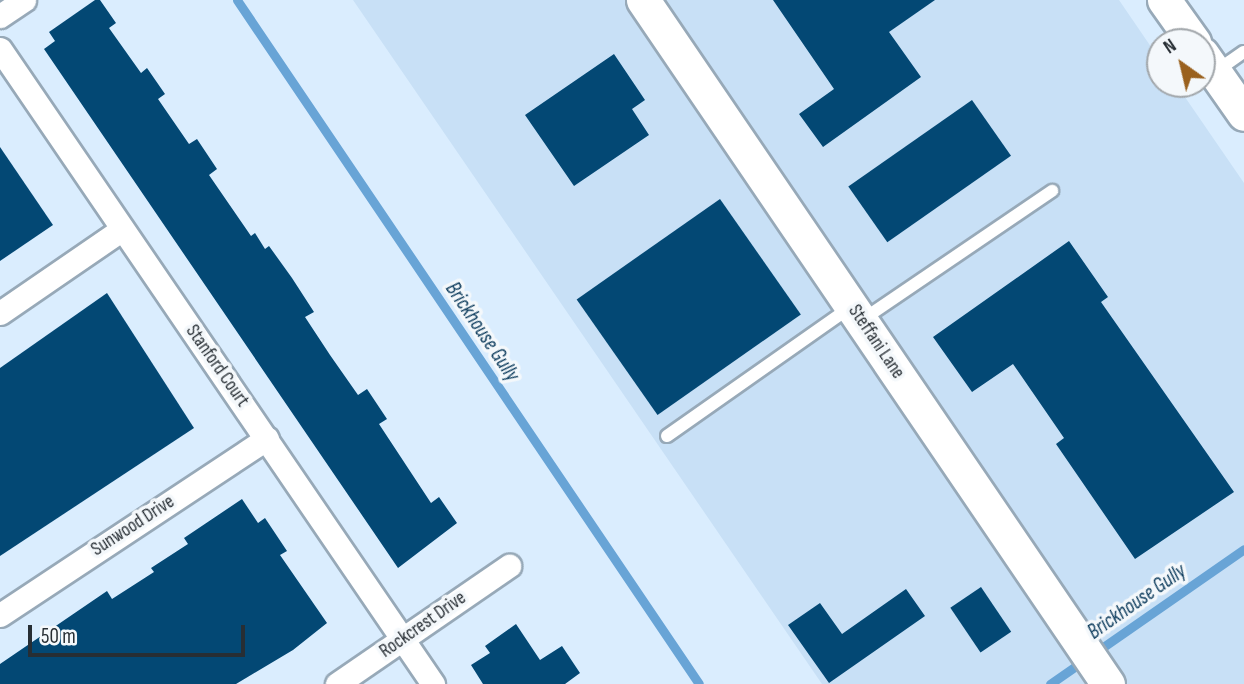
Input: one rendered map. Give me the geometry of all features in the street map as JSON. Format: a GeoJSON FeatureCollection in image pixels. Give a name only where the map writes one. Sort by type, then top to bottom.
{"type":"FeatureCollection","features":[{"type":"Feature","properties":{"kind":"street"},"geometry":{"type":"LineString","coordinates":[[0,16],[24,0]]}},
{"type":"Feature","properties":{"kind":"street","name":"Steffani Lane"},"geometry":{"type":"LineString","coordinates":[[643,0],[1104,679]]}},
{"type":"Feature","properties":{"kind":"street"},"geometry":{"type":"LineString","coordinates":[[1164,0],[1184,28]]}},
{"type":"Feature","properties":{"kind":"street","name":"Stanford Court"},"geometry":{"type":"LineString","coordinates":[[0,49],[433,684]]}},
{"type":"Feature","properties":{"kind":"street"},"geometry":{"type":"LineString","coordinates":[[1216,74],[1244,114]]}},
{"type":"Feature","properties":{"kind":"street"},"geometry":{"type":"LineString","coordinates":[[0,313],[122,229]]}},
{"type":"Feature","properties":{"kind":"street","name":"Sunwood Drive"},"geometry":{"type":"LineString","coordinates":[[0,615],[267,438]]}},
{"type":"Feature","properties":{"kind":"street","name":"Rockcrest Drive"},"geometry":{"type":"LineString","coordinates":[[337,684],[509,566]]}},
{"type":"Feature","properties":{"kind":"lane"},"geometry":{"type":"LineString","coordinates":[[1216,61],[1244,52]]}},
{"type":"Feature","properties":{"kind":"lane"},"geometry":{"type":"LineString","coordinates":[[667,436],[1052,191]]}},
{"type":"Feature","properties":{"kind":"shaded area"},"geometry":{"type":"Polygon","coordinates":[[[353,0],[1119,0],[1146,40],[1146,98],[1186,98],[1244,183],[1244,684],[822,684],[353,0]]]}},
{"type":"Feature","properties":{"kind":"building"},"geometry":{"type":"Polygon","coordinates":[[[95,0],[100,0],[116,23],[109,28],[141,73],[147,68],[165,94],[158,99],[189,144],[197,139],[217,169],[209,175],[251,236],[255,233],[265,249],[269,246],[292,278],[314,312],[305,317],[330,355],[358,395],[367,389],[387,419],[379,424],[431,503],[439,497],[457,523],[398,568],[44,49],[55,41],[49,32],[95,0]]]}},
{"type":"Feature","properties":{"kind":"building"},"geometry":{"type":"Polygon","coordinates":[[[773,0],[935,0],[889,32],[921,77],[823,147],[799,114],[834,89],[773,0]]]}},
{"type":"Feature","properties":{"kind":"building"},"geometry":{"type":"Polygon","coordinates":[[[614,54],[645,100],[632,109],[649,135],[574,186],[525,115],[614,54]]]}},
{"type":"Feature","properties":{"kind":"building"},"geometry":{"type":"Polygon","coordinates":[[[972,100],[1011,156],[887,242],[848,187],[972,100]]]}},
{"type":"Feature","properties":{"kind":"building"},"geometry":{"type":"Polygon","coordinates":[[[0,147],[53,225],[0,261],[0,147]]]}},
{"type":"Feature","properties":{"kind":"building"},"geometry":{"type":"Polygon","coordinates":[[[720,199],[801,315],[658,415],[577,299],[720,199]]]}},
{"type":"Feature","properties":{"kind":"building"},"geometry":{"type":"Polygon","coordinates":[[[1069,241],[1108,297],[1101,302],[1234,492],[1135,559],[1056,444],[1064,438],[1013,364],[972,392],[933,337],[1069,241]]]}},
{"type":"Feature","properties":{"kind":"building"},"geometry":{"type":"Polygon","coordinates":[[[107,293],[194,428],[0,556],[0,368],[107,293]]]}},
{"type":"Feature","properties":{"kind":"building"},"geometry":{"type":"Polygon","coordinates":[[[242,499],[258,523],[265,518],[287,551],[280,555],[327,623],[293,650],[236,684],[0,684],[0,664],[107,591],[112,599],[154,572],[151,568],[188,544],[184,538],[242,499]]]}},
{"type":"Feature","properties":{"kind":"building"},"geometry":{"type":"Polygon","coordinates":[[[981,587],[1011,632],[981,652],[950,608],[981,587]]]}},
{"type":"Feature","properties":{"kind":"building"},"geometry":{"type":"Polygon","coordinates":[[[906,589],[925,616],[829,683],[788,625],[820,603],[842,634],[906,589]]]}},
{"type":"Feature","properties":{"kind":"building"},"geometry":{"type":"Polygon","coordinates":[[[516,624],[540,660],[562,646],[580,673],[565,684],[483,684],[471,665],[490,653],[485,646],[516,624]]]}},
{"type":"Feature","properties":{"kind":"waterway","name":"Brickhouse Gully"},"geometry":{"type":"LineString","coordinates":[[237,0],[699,684]]}},
{"type":"Feature","properties":{"kind":"waterway","name":"Brickhouse Gully"},"geometry":{"type":"LineString","coordinates":[[1050,684],[1244,549]]}}]}
